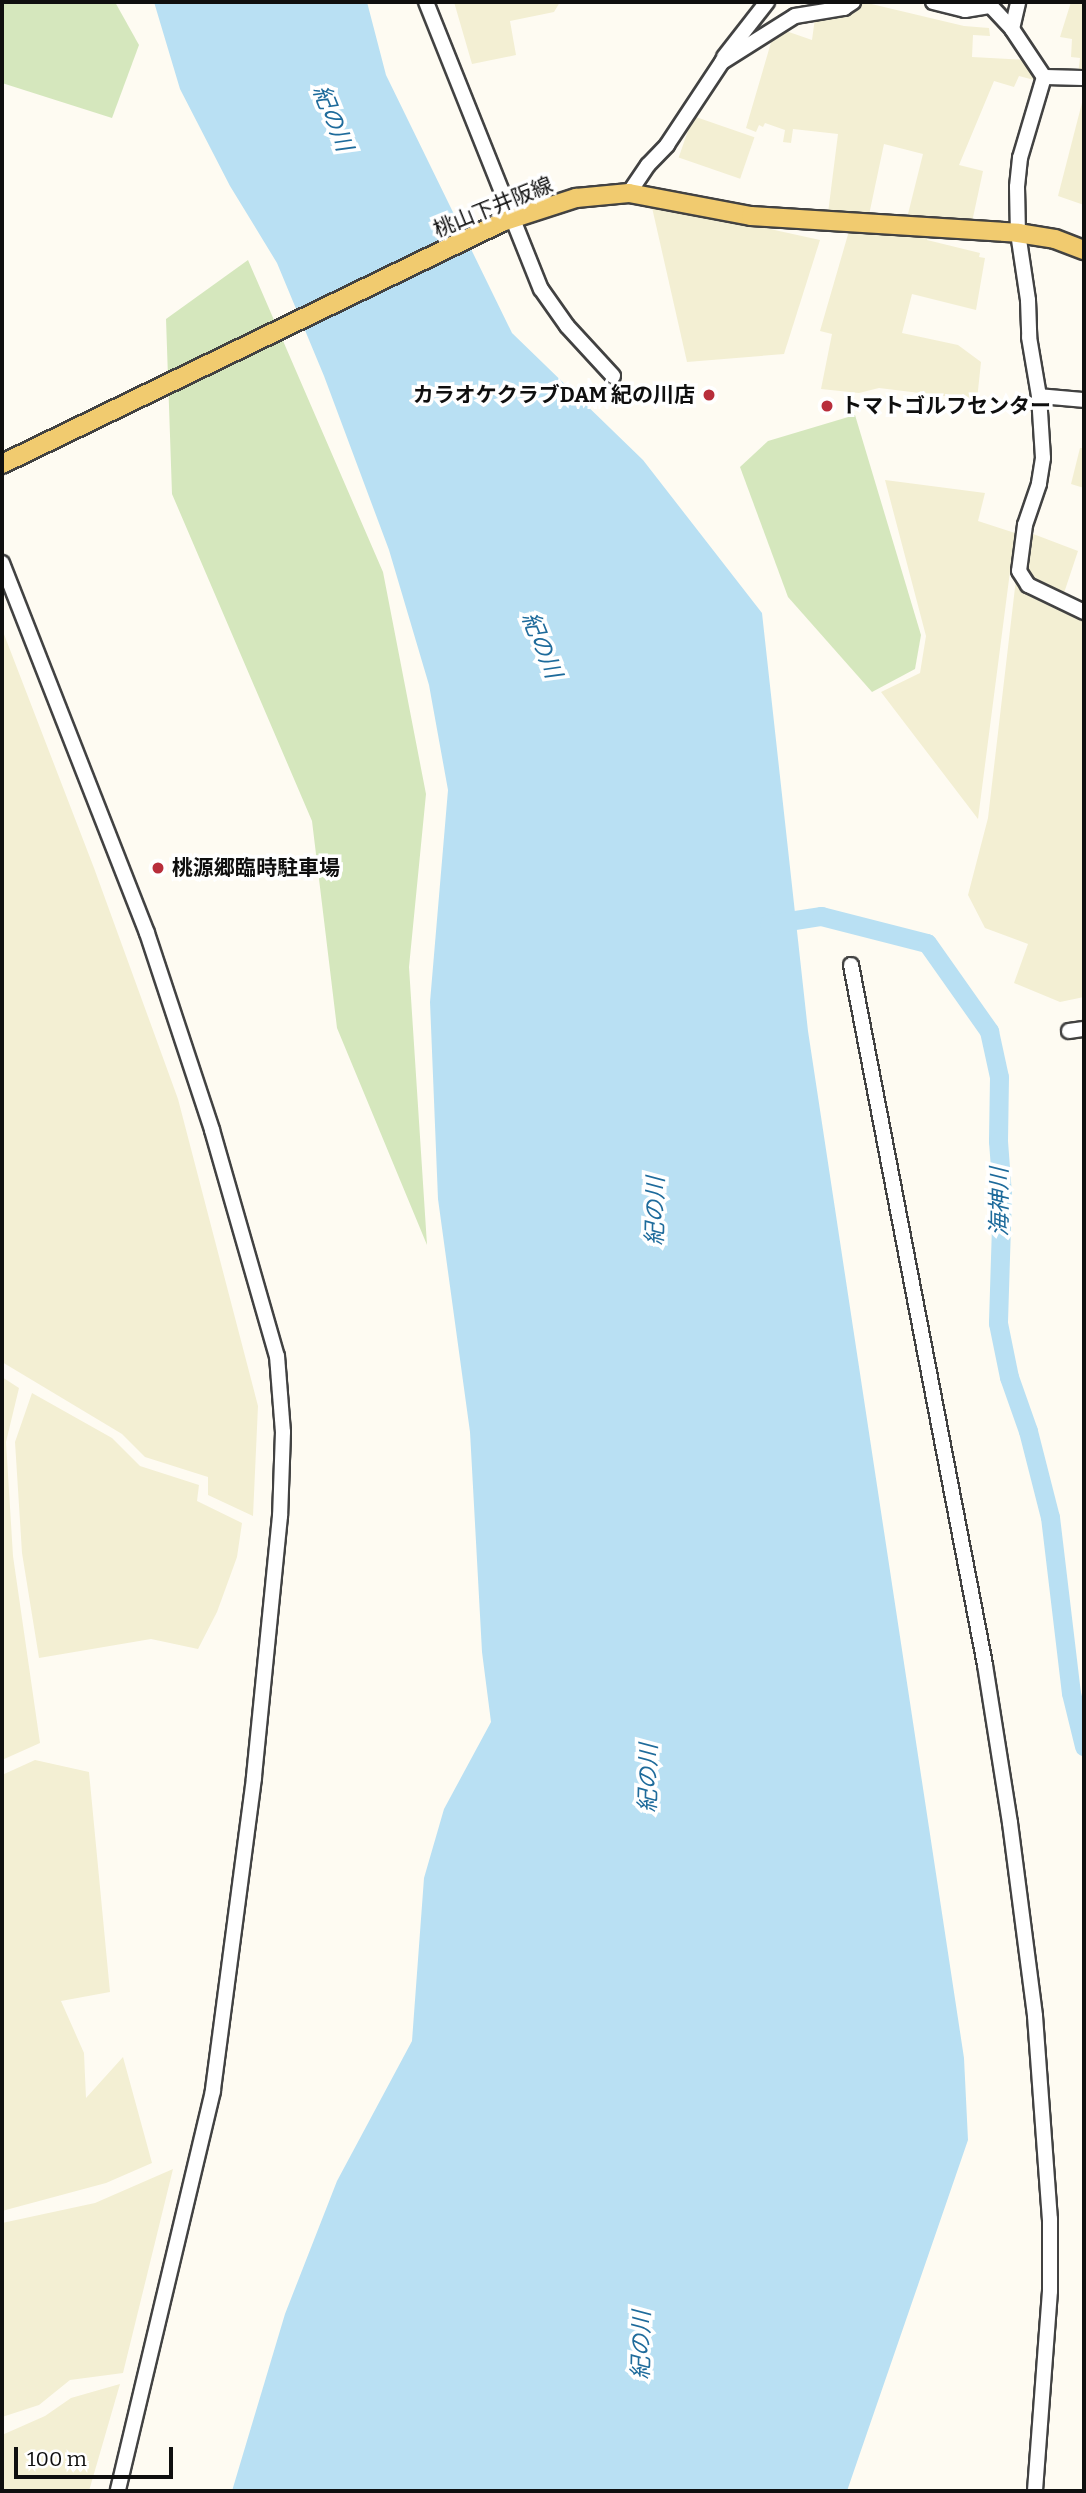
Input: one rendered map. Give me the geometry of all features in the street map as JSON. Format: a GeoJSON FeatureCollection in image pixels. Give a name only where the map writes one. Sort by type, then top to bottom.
{"type":"FeatureCollection","features":[{"type":"Feature","properties":{"kind":"main road","name":"桃山下井阪線"},"geometry":{"type":"LineString","coordinates":[[2,464],[508,220],[576,198],[629,193],[751,216],[1018,233],[1081,246]]}},
{"type":"Feature","properties":{"kind":"street"},"geometry":{"type":"LineString","coordinates":[[426,2],[508,220],[541,289],[567,326],[613,376]]}},
{"type":"Feature","properties":{"kind":"street"},"geometry":{"type":"LineString","coordinates":[[629,193],[648,165],[667,145],[726,52],[767,2]]}},
{"type":"Feature","properties":{"kind":"street"},"geometry":{"type":"LineString","coordinates":[[722,62],[794,16],[844,8],[853,2]]}},
{"type":"Feature","properties":{"kind":"street"},"geometry":{"type":"LineString","coordinates":[[933,2],[965,10],[989,4],[1012,29],[1044,77]]}},
{"type":"Feature","properties":{"kind":"street"},"geometry":{"type":"LineString","coordinates":[[1012,29],[1018,2]]}},
{"type":"Feature","properties":{"kind":"street"},"geometry":{"type":"LineString","coordinates":[[1044,77],[1084,78]]}},
{"type":"Feature","properties":{"kind":"street"},"geometry":{"type":"LineString","coordinates":[[1044,77],[1020,158],[1018,233],[1029,337],[1039,396],[1043,458],[1039,484],[1025,525],[1019,571],[1028,585],[1084,612]]}},
{"type":"Feature","properties":{"kind":"street"},"geometry":{"type":"LineString","coordinates":[[1039,396],[1084,400]]}},
{"type":"Feature","properties":{"kind":"street"},"geometry":{"type":"LineString","coordinates":[[2,563],[147,933],[212,1130],[278,1356],[283,1432],[280,1516],[254,1778],[215,2078],[118,2491]]}},
{"type":"Feature","properties":{"kind":"street"},"geometry":{"type":"LineString","coordinates":[[852,965],[985,1665],[1010,1824],[1035,2016],[1051,2219],[1050,2291],[1035,2491]]}},
{"type":"Feature","properties":{"kind":"street"},"geometry":{"type":"LineString","coordinates":[[1069,1031],[1084,1029]]}},
{"type":"Feature","properties":{"kind":"shaded area"},"geometry":{"type":"Polygon","coordinates":[[[454,2],[560,2],[554,12],[510,21],[516,55],[472,64],[454,2]]]}},
{"type":"Feature","properties":{"kind":"shaded area"},"geometry":{"type":"Polygon","coordinates":[[[863,2],[964,26],[989,28],[990,36],[973,35],[972,57],[1029,60],[1038,81],[1019,76],[1014,87],[994,81],[959,165],[983,171],[972,222],[907,218],[923,154],[884,144],[869,215],[828,213],[838,134],[793,129],[791,143],[783,142],[785,130],[765,123],[763,127],[759,125],[756,132],[746,128],[772,39],[786,31],[812,40],[815,18],[860,9],[863,2]]]}},
{"type":"Feature","properties":{"kind":"shaded area"},"geometry":{"type":"Polygon","coordinates":[[[1071,2],[1084,2],[1084,74],[1078,74],[1080,58],[1071,57],[1072,39],[1060,37],[1071,2]]]}},
{"type":"Feature","properties":{"kind":"shaded area"},"geometry":{"type":"Polygon","coordinates":[[[1084,95],[1084,205],[1058,196],[1084,95]]]}},
{"type":"Feature","properties":{"kind":"shaded area"},"geometry":{"type":"Polygon","coordinates":[[[693,116],[754,137],[740,179],[679,158],[693,116]]]}},
{"type":"Feature","properties":{"kind":"shaded area"},"geometry":{"type":"Polygon","coordinates":[[[651,203],[820,240],[784,354],[687,362],[651,203]]]}},
{"type":"Feature","properties":{"kind":"shaded area"},"geometry":{"type":"Polygon","coordinates":[[[849,231],[929,231],[927,240],[980,253],[979,257],[985,258],[976,310],[912,294],[902,333],[958,345],[981,362],[977,400],[879,388],[859,393],[821,389],[832,334],[820,331],[849,231]]]}},
{"type":"Feature","properties":{"kind":"shaded area"},"geometry":{"type":"Polygon","coordinates":[[[1080,448],[1084,448],[1084,488],[1071,484],[1080,448]]]}},
{"type":"Feature","properties":{"kind":"shaded area"},"geometry":{"type":"Polygon","coordinates":[[[885,480],[985,493],[978,521],[1015,533],[978,819],[881,692],[920,673],[926,636],[885,480]]]}},
{"type":"Feature","properties":{"kind":"shaded area"},"geometry":{"type":"Polygon","coordinates":[[[1028,532],[1078,551],[1062,599],[1029,581],[1023,562],[1028,532]]]}},
{"type":"Feature","properties":{"kind":"shaded area"},"geometry":{"type":"Polygon","coordinates":[[[1016,579],[1084,616],[1084,997],[1060,1002],[1014,983],[1028,944],[985,928],[968,895],[988,818],[1016,579]]]}},
{"type":"Feature","properties":{"kind":"shaded area"},"geometry":{"type":"Polygon","coordinates":[[[2,629],[94,868],[178,1099],[258,1406],[253,1516],[208,1495],[208,1477],[145,1457],[122,1434],[2,1362],[2,629]]]}},
{"type":"Feature","properties":{"kind":"shaded area"},"geometry":{"type":"Polygon","coordinates":[[[2,1377],[19,1388],[6,1442],[13,1556],[40,1743],[2,1760],[2,1377]]]}},
{"type":"Feature","properties":{"kind":"shaded area"},"geometry":{"type":"Polygon","coordinates":[[[32,1393],[112,1438],[140,1466],[199,1485],[197,1501],[242,1523],[237,1557],[217,1612],[198,1649],[151,1639],[39,1658],[22,1553],[15,1442],[32,1393]]]}},
{"type":"Feature","properties":{"kind":"shaded area"},"geometry":{"type":"Polygon","coordinates":[[[35,1760],[89,1772],[110,1992],[61,2001],[84,2053],[86,2098],[123,2057],[152,2163],[106,2183],[2,2211],[2,1775],[35,1760]]]}},
{"type":"Feature","properties":{"kind":"shaded area"},"geometry":{"type":"Polygon","coordinates":[[[173,2169],[123,2373],[70,2380],[39,2405],[2,2417],[2,2223],[95,2203],[173,2169]]]}},
{"type":"Feature","properties":{"kind":"shaded area"},"geometry":{"type":"Polygon","coordinates":[[[120,2384],[89,2491],[2,2491],[2,2435],[45,2416],[71,2398],[120,2384]]]}},
{"type":"Feature","properties":{"kind":"green space"},"geometry":{"type":"Polygon","coordinates":[[[2,2],[115,2],[139,45],[112,118],[2,83],[2,2]]]}},
{"type":"Feature","properties":{"kind":"green space"},"geometry":{"type":"Polygon","coordinates":[[[248,260],[383,572],[426,794],[409,967],[427,1245],[337,1028],[312,821],[172,494],[166,319],[248,260]]]}},
{"type":"Feature","properties":{"kind":"green space"},"geometry":{"type":"Polygon","coordinates":[[[855,415],[921,635],[915,669],[872,692],[788,597],[740,467],[768,441],[855,415]]]}},
{"type":"Feature","properties":{"kind":"water","name":"紀の川"},"geometry":{"type":"Polygon","coordinates":[[[154,2],[367,2],[386,75],[512,333],[643,460],[762,613],[808,1031],[964,2058],[968,2140],[847,2491],[232,2491],[285,2314],[337,2181],[412,2041],[424,1878],[444,1809],[491,1722],[482,1652],[470,1432],[438,1199],[430,1002],[448,790],[429,685],[389,550],[324,376],[277,263],[230,186],[180,89],[154,2]]]}},
{"type":"Feature","properties":{"kind":"waterway","name":"海神川"},"geometry":{"type":"LineString","coordinates":[[769,924],[821,916],[927,943],[989,1031],[999,1077],[998,1141],[1002,1194],[998,1323],[1009,1377],[1028,1431],[1050,1517],[1071,1693],[1084,1746]]}},
{"type":"Feature","properties":{"kind":"place","name":"カラオケクラブDAM 紀の川店"},"geometry":{"type":"Point","coordinates":[709,395]}},
{"type":"Feature","properties":{"kind":"place","name":"トマトゴルフセンター"},"geometry":{"type":"Point","coordinates":[827,406]}},
{"type":"Feature","properties":{"kind":"place","name":"桃源郷臨時駐車場"},"geometry":{"type":"Point","coordinates":[158,868]}}]}
